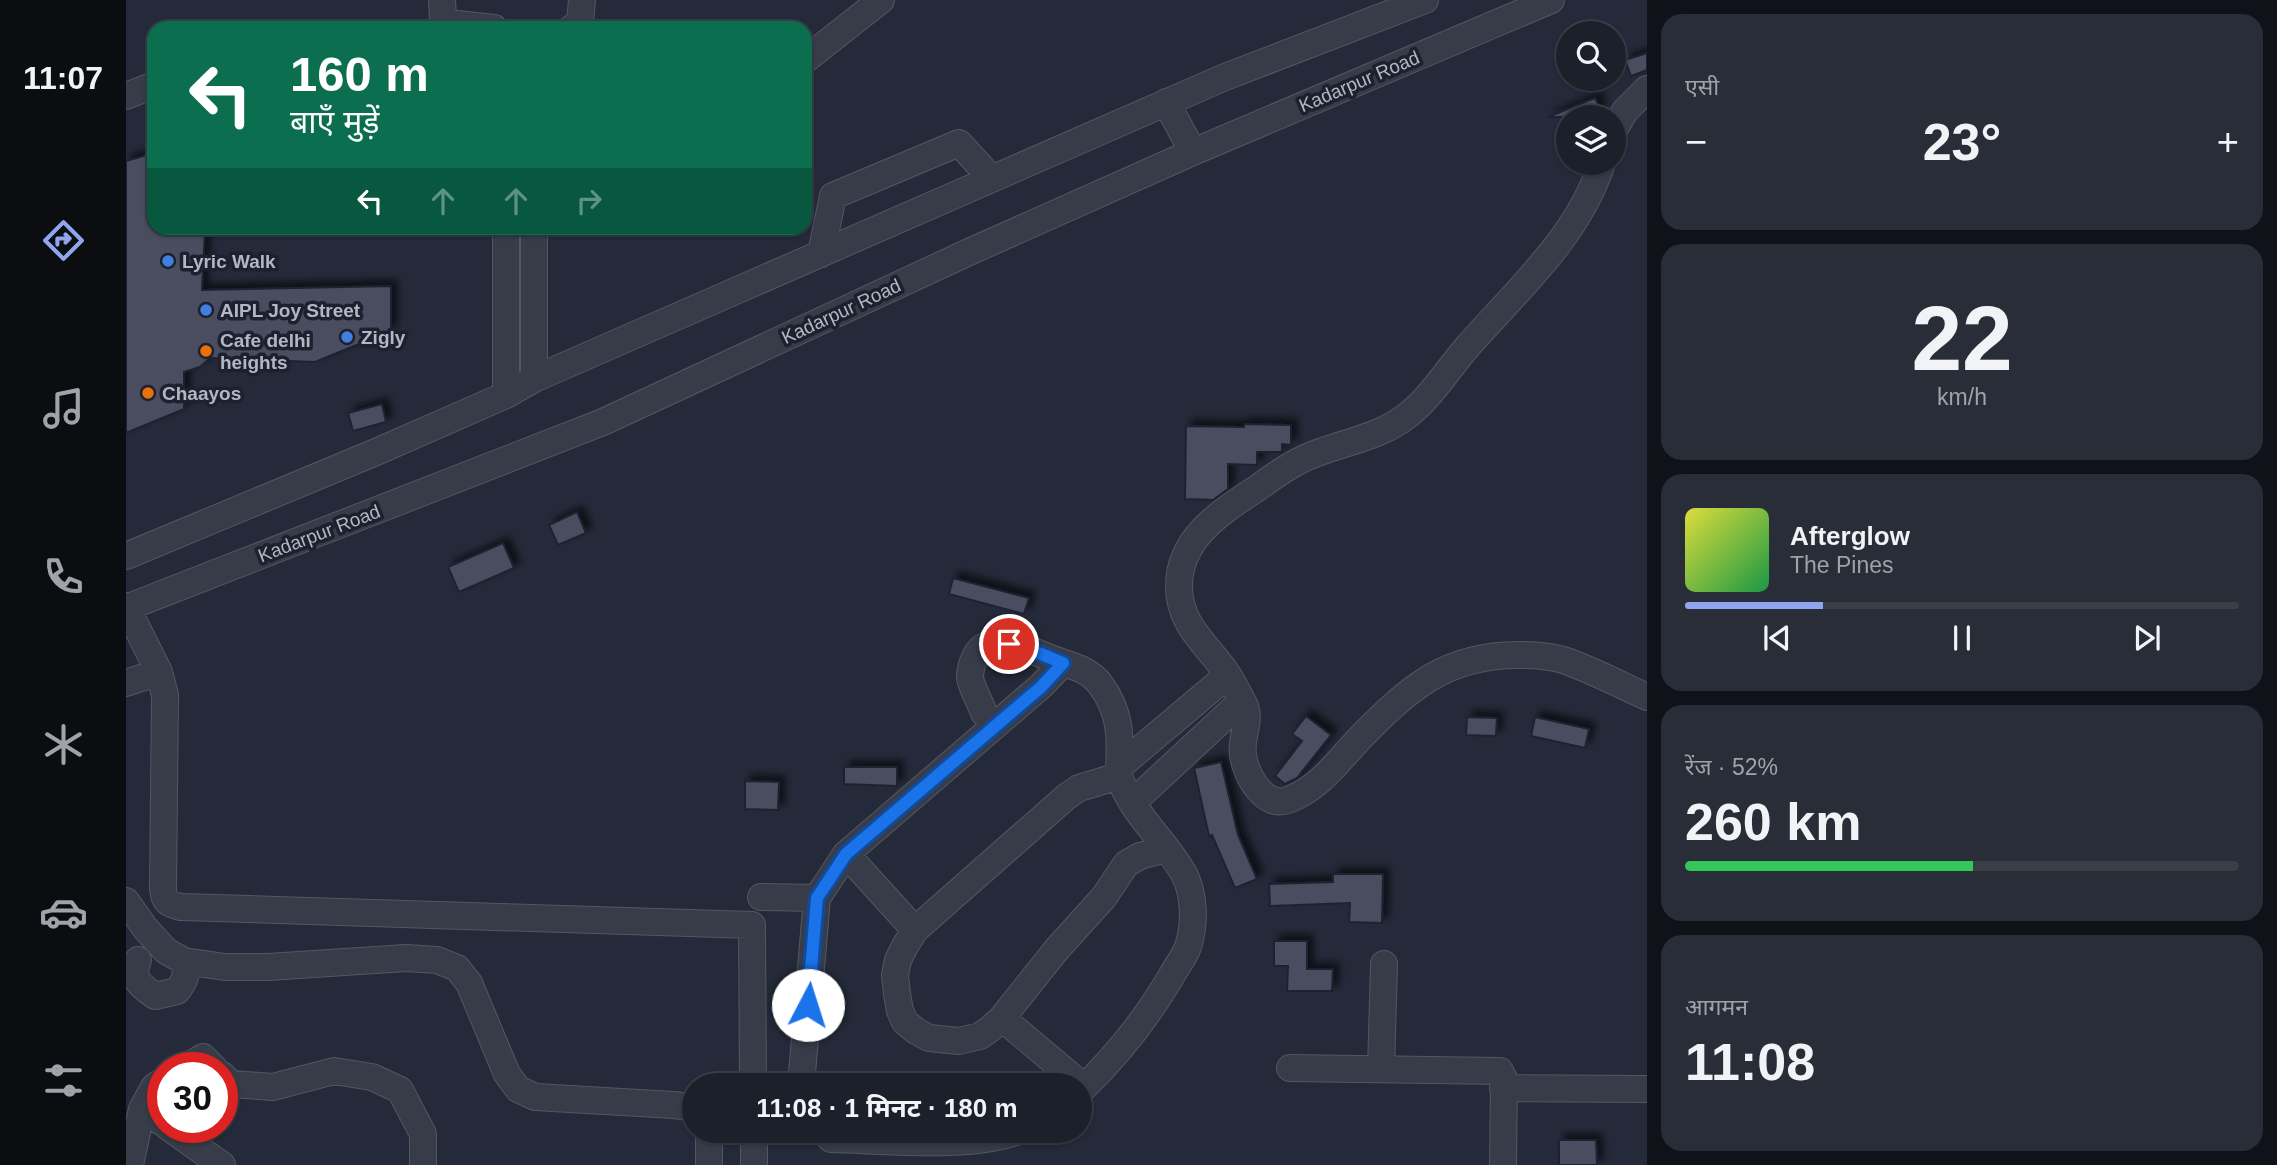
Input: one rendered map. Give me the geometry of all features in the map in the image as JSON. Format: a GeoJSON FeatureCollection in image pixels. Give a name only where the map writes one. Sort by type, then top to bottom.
{"type":"FeatureCollection","features":[{"type":"Feature","properties":{"kind":"street"},"geometry":{"type":"LineString","coordinates":[[442,0],[445,21]]}},
{"type":"Feature","properties":{"kind":"street"},"geometry":{"type":"LineString","coordinates":[[580,21],[582,0]]}},
{"type":"Feature","properties":{"kind":"street"},"geometry":{"type":"LineString","coordinates":[[812,54],[881,0]]}},
{"type":"Feature","properties":{"kind":"street"},"geometry":{"type":"LineString","coordinates":[[126,556],[376,452],[534,379],[1234,73],[1425,0]]}},
{"type":"Feature","properties":{"kind":"street","name":"Kadarpur Road"},"geometry":{"type":"LineString","coordinates":[[126,607],[603,422],[969,252],[1193,152],[1551,0]]}},
{"type":"Feature","properties":{"kind":"street"},"geometry":{"type":"LineString","coordinates":[[126,96],[147,88]]}},
{"type":"Feature","properties":{"kind":"street"},"geometry":{"type":"LineString","coordinates":[[1626,110],[1647,89]]}},
{"type":"Feature","properties":{"kind":"street"},"geometry":{"type":"LineString","coordinates":[[1166,103],[1193,152]]}},
{"type":"Feature","properties":{"kind":"street"},"geometry":{"type":"LineString","coordinates":[[821,254],[833,196],[959,143],[992,179]]}},
{"type":"Feature","properties":{"kind":"street"},"geometry":{"type":"LineString","coordinates":[[1597,175],[1584,205],[1558,246],[1465,349],[1422,402],[1390,427],[1312,455],[1288,467],[1215,517],[1187,551],[1181,565],[1179,583],[1182,612],[1189,626],[1228,675],[1247,711],[1242,741],[1243,756],[1248,772],[1266,798],[1285,802],[1325,778],[1343,755],[1376,722],[1429,677],[1465,661],[1488,656],[1531,655],[1566,661],[1647,697]]}},
{"type":"Feature","properties":{"kind":"street"},"geometry":{"type":"LineString","coordinates":[[506,235],[506,394]]}},
{"type":"Feature","properties":{"kind":"street"},"geometry":{"type":"LineString","coordinates":[[534,235],[534,379]]}},
{"type":"Feature","properties":{"kind":"street"},"geometry":{"type":"LineString","coordinates":[[506,297],[534,297]]}},
{"type":"Feature","properties":{"kind":"street"},"geometry":{"type":"LineString","coordinates":[[126,607],[159,672],[165,695],[163,889],[164,899],[169,905],[752,925],[753,1073]]}},
{"type":"Feature","properties":{"kind":"street"},"geometry":{"type":"LineString","coordinates":[[984,713],[970,678],[972,664],[978,651],[985,645],[995,642],[1024,647],[1090,674],[1100,683],[1115,710],[1121,735],[1120,771],[1132,803],[1189,886],[1192,921],[1186,950],[1131,1036],[1092,1080]]}},
{"type":"Feature","properties":{"kind":"street"},"geometry":{"type":"LineString","coordinates":[[802,1073],[817,898],[846,854],[1041,687],[1063,663]]}},
{"type":"Feature","properties":{"kind":"street"},"geometry":{"type":"LineString","coordinates":[[126,683],[159,672]]}},
{"type":"Feature","properties":{"kind":"street"},"geometry":{"type":"LineString","coordinates":[[1166,849],[1140,856],[1126,864],[1104,897],[1057,949],[1002,1018],[980,1035],[958,1041],[929,1038],[905,1022],[900,1011],[895,975],[898,960],[915,930],[1066,797],[1079,788],[1120,771],[1228,675]]}},
{"type":"Feature","properties":{"kind":"street"},"geometry":{"type":"LineString","coordinates":[[1132,803],[1242,701]]}},
{"type":"Feature","properties":{"kind":"street"},"geometry":{"type":"LineString","coordinates":[[846,854],[915,930]]}},
{"type":"Feature","properties":{"kind":"street"},"geometry":{"type":"LineString","coordinates":[[761,897],[817,898]]}},
{"type":"Feature","properties":{"kind":"street"},"geometry":{"type":"LineString","coordinates":[[126,901],[145,928],[175,956],[187,969],[185,982],[177,992],[155,996],[139,985],[132,961],[154,948],[175,956],[225,967],[268,967],[407,958],[437,960],[457,968],[469,983],[507,1074],[518,1089],[535,1097],[682,1106]]}},
{"type":"Feature","properties":{"kind":"street"},"geometry":{"type":"LineString","coordinates":[[1381,1069],[1384,964]]}},
{"type":"Feature","properties":{"kind":"street"},"geometry":{"type":"LineString","coordinates":[[1002,1018],[1064,1073]]}},
{"type":"Feature","properties":{"kind":"street"},"geometry":{"type":"LineString","coordinates":[[1290,1068],[1496,1070],[1503,1075],[1503,1165]]}},
{"type":"Feature","properties":{"kind":"street"},"geometry":{"type":"LineString","coordinates":[[238,1084],[273,1087],[334,1071],[372,1077],[400,1090],[422,1134],[422,1165]]}},
{"type":"Feature","properties":{"kind":"street"},"geometry":{"type":"LineString","coordinates":[[1503,1088],[1647,1089]]}},
{"type":"Feature","properties":{"kind":"street"},"geometry":{"type":"LineString","coordinates":[[130,1165],[147,1127]]}},
{"type":"Feature","properties":{"kind":"street"},"geometry":{"type":"LineString","coordinates":[[191,1143],[222,1165]]}},
{"type":"Feature","properties":{"kind":"street"},"geometry":{"type":"LineString","coordinates":[[709,1143],[709,1165]]}},
{"type":"Feature","properties":{"kind":"street"},"geometry":{"type":"LineString","coordinates":[[754,1143],[754,1165]]}},
{"type":"Feature","properties":{"kind":"building"},"geometry":{"type":"Polygon","coordinates":[[[1647,53],[1647,70],[1631,76],[1626,60],[1647,53]]]}},
{"type":"Feature","properties":{"kind":"building"},"geometry":{"type":"Polygon","coordinates":[[[1595,98],[1598,105],[1578,105],[1595,98]]]}},
{"type":"Feature","properties":{"kind":"building"},"geometry":{"type":"Polygon","coordinates":[[[147,155],[147,235],[205,235],[202,290],[391,286],[391,331],[315,362],[210,358],[200,367],[184,372],[184,409],[126,433],[126,161],[147,155]]]}},
{"type":"Feature","properties":{"kind":"building"},"geometry":{"type":"Polygon","coordinates":[[[382,404],[386,422],[353,431],[348,413],[382,404]]]}},
{"type":"Feature","properties":{"kind":"building"},"geometry":{"type":"Polygon","coordinates":[[[1244,424],[1291,425],[1291,445],[1282,444],[1282,452],[1257,452],[1257,465],[1228,464],[1228,489],[1213,500],[1185,499],[1186,426],[1244,427],[1244,424]]]}},
{"type":"Feature","properties":{"kind":"building"},"geometry":{"type":"Polygon","coordinates":[[[577,512],[586,533],[558,545],[549,525],[577,512]]]}},
{"type":"Feature","properties":{"kind":"building"},"geometry":{"type":"Polygon","coordinates":[[[503,543],[514,568],[459,592],[448,567],[503,543]]]}},
{"type":"Feature","properties":{"kind":"building"},"geometry":{"type":"Polygon","coordinates":[[[953,578],[1029,598],[1024,614],[949,594],[953,578]]]}},
{"type":"Feature","properties":{"kind":"building"},"geometry":{"type":"Polygon","coordinates":[[[1306,716],[1331,735],[1297,778],[1285,784],[1275,776],[1302,741],[1292,734],[1306,716]]]}},
{"type":"Feature","properties":{"kind":"building"},"geometry":{"type":"Polygon","coordinates":[[[1467,717],[1497,718],[1496,736],[1466,735],[1467,717]]]}},
{"type":"Feature","properties":{"kind":"building"},"geometry":{"type":"Polygon","coordinates":[[[1535,717],[1589,729],[1585,748],[1531,736],[1535,717]]]}},
{"type":"Feature","properties":{"kind":"building"},"geometry":{"type":"Polygon","coordinates":[[[1221,762],[1238,835],[1257,879],[1235,888],[1212,835],[1209,836],[1194,768],[1221,762]]]}},
{"type":"Feature","properties":{"kind":"building"},"geometry":{"type":"Polygon","coordinates":[[[844,767],[897,767],[897,786],[844,784],[844,767]]]}},
{"type":"Feature","properties":{"kind":"building"},"geometry":{"type":"Polygon","coordinates":[[[745,781],[779,782],[778,810],[745,809],[745,781]]]}},
{"type":"Feature","properties":{"kind":"building"},"geometry":{"type":"Polygon","coordinates":[[[1333,874],[1383,874],[1382,923],[1349,922],[1350,903],[1270,906],[1269,884],[1333,882],[1333,874]]]}},
{"type":"Feature","properties":{"kind":"building"},"geometry":{"type":"Polygon","coordinates":[[[1274,941],[1307,941],[1307,969],[1333,969],[1332,991],[1287,991],[1288,966],[1274,966],[1274,941]]]}},
{"type":"Feature","properties":{"kind":"building"},"geometry":{"type":"Polygon","coordinates":[[[1559,1140],[1596,1140],[1597,1165],[1559,1165],[1559,1140]]]}},
{"type":"Feature","properties":{"kind":"place","name":"Lyric Walk"},"geometry":{"type":"Point","coordinates":[168,261]}},
{"type":"Feature","properties":{"kind":"place","name":"AIPL Joy Street"},"geometry":{"type":"Point","coordinates":[206,310]}},
{"type":"Feature","properties":{"kind":"place","name":"Zigly"},"geometry":{"type":"Point","coordinates":[347,337]}},
{"type":"Feature","properties":{"kind":"place","name":"Cafe delhi heights"},"geometry":{"type":"Point","coordinates":[206,351]}},
{"type":"Feature","properties":{"kind":"place","name":"Chaayos"},"geometry":{"type":"Point","coordinates":[148,393]}},
{"type":"Feature","properties":{"kind":"route"},"geometry":{"type":"LineString","coordinates":[[808,1005],[817,898],[846,854],[1041,687],[1063,663],[1024,647],[1009,644]]}}]}
